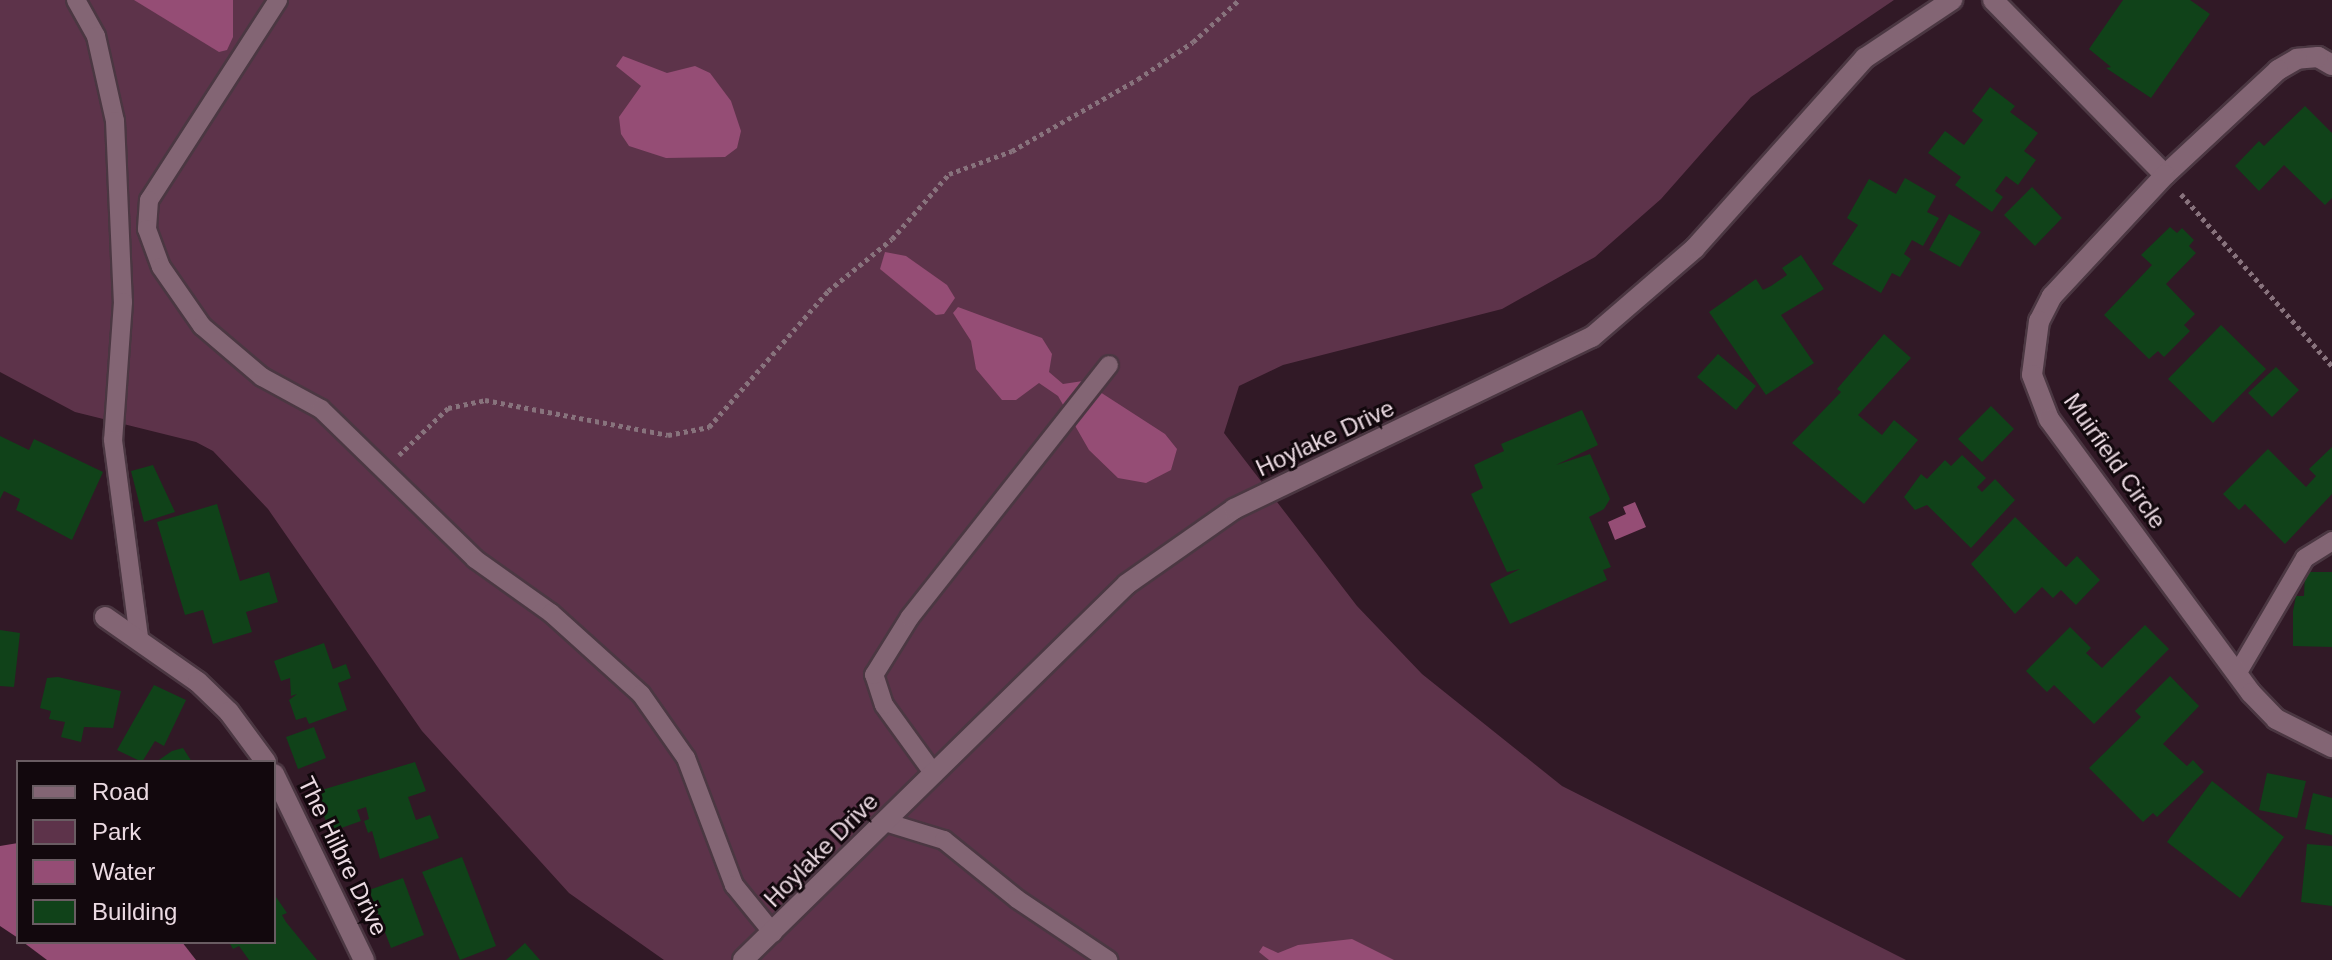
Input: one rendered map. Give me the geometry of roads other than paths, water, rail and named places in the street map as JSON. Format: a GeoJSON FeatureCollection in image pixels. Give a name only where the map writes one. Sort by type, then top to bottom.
{"type":"FeatureCollection","features":[{"type":"Feature","properties":{"kind":"street","name":"Hoylake Drive"},"geometry":{"type":"LineString","coordinates":[[743,960],[1127,584],[1198,531],[1556,357],[1624,313],[1695,248],[1865,58],[1952,0]]}},
{"type":"Feature","properties":{"kind":"street"},"geometry":{"type":"LineString","coordinates":[[1993,0],[2165,175]]}},
{"type":"Feature","properties":{"kind":"street","name":"Muirfield Circle"},"geometry":{"type":"LineString","coordinates":[[2332,65],[2318,57],[2297,59],[2278,70],[2165,175],[2052,296],[2039,321],[2032,375],[2049,419],[2237,674],[2276,719],[2332,747]]}},
{"type":"Feature","properties":{"kind":"street","name":"The Hilbre Drive"},"geometry":{"type":"LineString","coordinates":[[105,617],[139,637],[229,712],[265,760]]}},
{"type":"Feature","properties":{"kind":"street","name":"The Hilbre Drive"},"geometry":{"type":"LineString","coordinates":[[276,778],[364,960]]}},
{"type":"Feature","properties":{"kind":"lane"},"geometry":{"type":"LineString","coordinates":[[76,0],[96,36],[115,121],[123,302],[113,440],[139,637]]}},
{"type":"Feature","properties":{"kind":"lane"},"geometry":{"type":"LineString","coordinates":[[278,0],[149,200],[147,229],[161,267],[202,326],[262,377],[321,409],[475,559],[551,613],[641,694],[686,758],[734,885],[773,933]]}},
{"type":"Feature","properties":{"kind":"lane"},"geometry":{"type":"LineString","coordinates":[[934,774],[884,705],[874,675],[910,617],[1059,422],[1109,365]]}},
{"type":"Feature","properties":{"kind":"lane"},"geometry":{"type":"LineString","coordinates":[[2237,674],[2305,558],[2332,541]]}},
{"type":"Feature","properties":{"kind":"lane"},"geometry":{"type":"LineString","coordinates":[[885,822],[944,840],[1017,899],[1108,960]]}},
{"type":"Feature","properties":{"kind":"water"},"geometry":{"type":"Polygon","coordinates":[[[134,0],[233,0],[233,37],[227,50],[219,52],[134,0]]]}},
{"type":"Feature","properties":{"kind":"water"},"geometry":{"type":"Polygon","coordinates":[[[623,56],[667,73],[695,66],[710,73],[731,101],[741,131],[737,148],[725,157],[666,158],[629,146],[621,134],[619,117],[641,86],[616,66],[623,56]]]}},
{"type":"Feature","properties":{"kind":"water"},"geometry":{"type":"Polygon","coordinates":[[[885,252],[906,256],[947,285],[955,298],[944,314],[936,315],[880,269],[885,252]]]}},
{"type":"Feature","properties":{"kind":"water"},"geometry":{"type":"Polygon","coordinates":[[[958,307],[1042,338],[1052,354],[1049,372],[1063,384],[1083,381],[1165,434],[1177,449],[1171,470],[1146,483],[1118,478],[1089,450],[1058,396],[1039,383],[1016,400],[1002,400],[976,369],[971,341],[953,313],[958,307]]]}},
{"type":"Feature","properties":{"kind":"water"},"geometry":{"type":"Polygon","coordinates":[[[1635,502],[1646,527],[1615,540],[1608,522],[1626,514],[1623,507],[1635,502]]]}},
{"type":"Feature","properties":{"kind":"water"},"geometry":{"type":"Polygon","coordinates":[[[16,843],[16,937],[0,926],[0,846],[16,843]]]}},
{"type":"Feature","properties":{"kind":"water"},"geometry":{"type":"Polygon","coordinates":[[[1352,939],[1394,960],[1269,960],[1259,952],[1263,946],[1278,953],[1298,945],[1352,939]]]}},
{"type":"Feature","properties":{"kind":"water"},"geometry":{"type":"Polygon","coordinates":[[[26,944],[184,944],[196,960],[47,960],[26,944]]]}}]}
